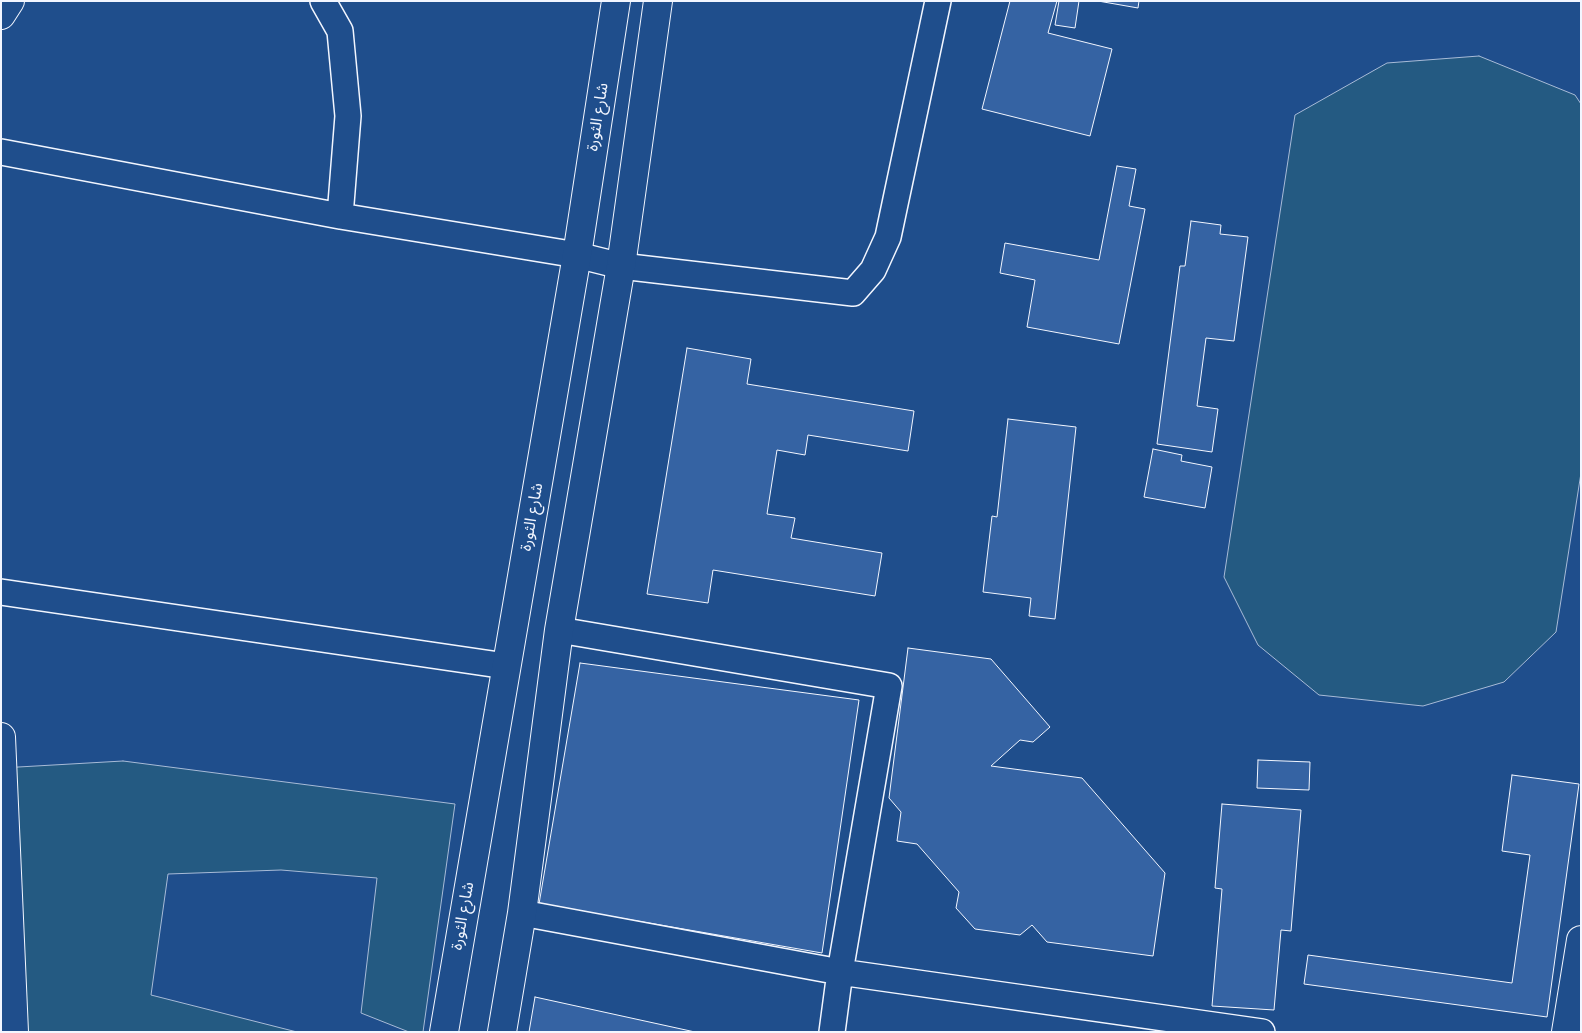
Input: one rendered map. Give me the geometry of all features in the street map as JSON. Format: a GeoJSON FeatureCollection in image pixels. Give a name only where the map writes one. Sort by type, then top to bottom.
{"type":"FeatureCollection","features":[{"type":"Feature","properties":{"kind":"main road"},"geometry":{"type":"LineString","coordinates":[[1,15],[10,1]]}},
{"type":"Feature","properties":{"kind":"main road","name":"شارع الثورة"},"geometry":{"type":"LineString","coordinates":[[444,1032],[577,255],[616,1]]}},
{"type":"Feature","properties":{"kind":"main road"},"geometry":{"type":"LineString","coordinates":[[502,1032],[522,913],[559,630],[621,266],[658,1]]}},
{"type":"Feature","properties":{"kind":"main road"},"geometry":{"type":"LineString","coordinates":[[1,737],[5,911],[14,1032]]}},
{"type":"Feature","properties":{"kind":"main road"},"geometry":{"type":"LineString","coordinates":[[1566,1032],[1581,940]]}},
{"type":"Feature","properties":{"kind":"street"},"geometry":{"type":"LineString","coordinates":[[323,1],[340,31],[348,116],[340,216]]}},
{"type":"Feature","properties":{"kind":"street"},"geometry":{"type":"LineString","coordinates":[[1,152],[340,216],[577,255],[621,266],[853,293],[873,270],[888,237],[938,1]]}},
{"type":"Feature","properties":{"kind":"street"},"geometry":{"type":"LineString","coordinates":[[1,592],[506,666]]}},
{"type":"Feature","properties":{"kind":"street"},"geometry":{"type":"LineString","coordinates":[[559,630],[889,686],[840,972],[832,1032]]}},
{"type":"Feature","properties":{"kind":"street"},"geometry":{"type":"LineString","coordinates":[[522,913],[840,972],[1262,1032]]}},
{"type":"Feature","properties":{"kind":"shaded area"},"geometry":{"type":"Polygon","coordinates":[[[1479,56],[1575,95],[1581,104],[1581,473],[1556,632],[1504,682],[1423,706],[1319,695],[1258,645],[1224,577],[1295,115],[1387,63],[1479,56]]]}},
{"type":"Feature","properties":{"kind":"shaded area"},"geometry":{"type":"Polygon","coordinates":[[[123,761],[455,804],[423,1032],[409,1032],[361,1013],[377,878],[281,870],[168,874],[151,995],[297,1032],[1,1032],[1,768],[123,761]]]}},
{"type":"Feature","properties":{"kind":"building"},"geometry":{"type":"Polygon","coordinates":[[[1010,1],[1057,1],[1048,33],[1112,49],[1090,136],[982,109],[1010,1]]]}},
{"type":"Feature","properties":{"kind":"building"},"geometry":{"type":"Polygon","coordinates":[[[1059,1],[1079,1],[1075,28],[1055,25],[1059,1]]]}},
{"type":"Feature","properties":{"kind":"building"},"geometry":{"type":"Polygon","coordinates":[[[1098,1],[1139,1],[1138,8],[1098,1]]]}},
{"type":"Feature","properties":{"kind":"building"},"geometry":{"type":"Polygon","coordinates":[[[1117,166],[1136,169],[1129,206],[1145,209],[1119,344],[1027,327],[1035,280],[1000,273],[1005,243],[1099,260],[1117,166]]]}},
{"type":"Feature","properties":{"kind":"building"},"geometry":{"type":"Polygon","coordinates":[[[1191,221],[1221,225],[1220,234],[1248,237],[1234,341],[1206,338],[1197,406],[1218,409],[1212,452],[1157,444],[1180,266],[1185,266],[1191,221]]]}},
{"type":"Feature","properties":{"kind":"building"},"geometry":{"type":"Polygon","coordinates":[[[687,348],[751,359],[747,384],[914,411],[908,451],[808,435],[805,455],[777,450],[767,514],[795,518],[791,538],[882,553],[875,596],[713,570],[708,603],[647,594],[687,348]]]}},
{"type":"Feature","properties":{"kind":"building"},"geometry":{"type":"Polygon","coordinates":[[[1008,419],[1076,427],[1055,619],[1029,616],[1031,598],[983,592],[992,516],[997,517],[1008,419]]]}},
{"type":"Feature","properties":{"kind":"building"},"geometry":{"type":"Polygon","coordinates":[[[1153,449],[1182,455],[1181,461],[1212,467],[1205,508],[1144,497],[1153,449]]]}},
{"type":"Feature","properties":{"kind":"building"},"geometry":{"type":"Polygon","coordinates":[[[908,648],[991,659],[1050,727],[1033,742],[1020,740],[991,766],[1082,778],[1165,873],[1153,956],[1047,942],[1032,925],[1020,935],[975,929],[956,908],[959,892],[917,844],[897,841],[901,812],[889,798],[908,648]]]}},
{"type":"Feature","properties":{"kind":"building"},"geometry":{"type":"Polygon","coordinates":[[[580,663],[859,700],[822,953],[539,904],[580,663]]]}},
{"type":"Feature","properties":{"kind":"building"},"geometry":{"type":"Polygon","coordinates":[[[1258,760],[1310,762],[1309,790],[1257,788],[1258,760]]]}},
{"type":"Feature","properties":{"kind":"building"},"geometry":{"type":"Polygon","coordinates":[[[1512,775],[1579,784],[1547,1017],[1304,984],[1308,955],[1512,983],[1530,855],[1502,851],[1512,775]]]}},
{"type":"Feature","properties":{"kind":"building"},"geometry":{"type":"Polygon","coordinates":[[[1222,804],[1301,810],[1291,931],[1281,930],[1274,1010],[1212,1006],[1222,889],[1215,888],[1222,804]]]}},
{"type":"Feature","properties":{"kind":"building"},"geometry":{"type":"Polygon","coordinates":[[[535,997],[695,1032],[529,1032],[535,997]]]}}]}
